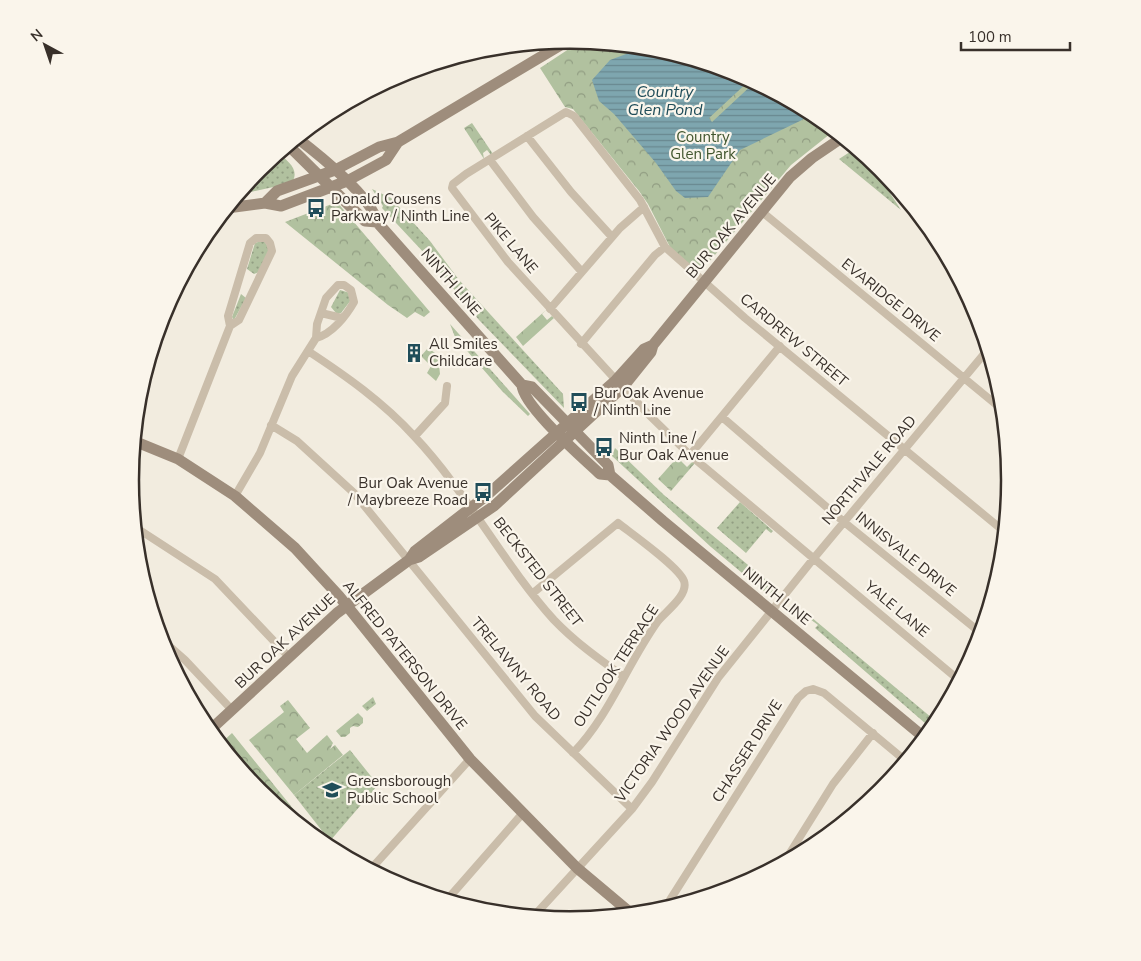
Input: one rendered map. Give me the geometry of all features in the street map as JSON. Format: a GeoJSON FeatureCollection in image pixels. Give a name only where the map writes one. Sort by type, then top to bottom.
{"type":"FeatureCollection","features":[{"type":"Feature","properties":{"kind":"street"},"geometry":{"type":"LineString","coordinates":[[265,203],[277,191],[336,170],[378,148],[398,142],[553,50]]}},
{"type":"Feature","properties":{"kind":"street","name":"PIKE LANE"},"geometry":{"type":"LineString","coordinates":[[644,207],[570,113],[563,113],[453,184],[453,191],[498,251],[581,344],[646,412],[690,455],[814,558]]}},
{"type":"Feature","properties":{"kind":"street"},"geometry":{"type":"LineString","coordinates":[[527,136],[571,192],[612,237]]}},
{"type":"Feature","properties":{"kind":"street","name":"BUR OAK AVENUE"},"geometry":{"type":"LineString","coordinates":[[216,725],[346,605],[409,560],[419,557],[479,518],[574,432],[620,383],[644,348],[653,345],[790,177],[812,158],[837,141]]}},
{"type":"Feature","properties":{"kind":"street"},"geometry":{"type":"LineString","coordinates":[[237,207],[265,203],[281,206],[347,181],[386,160],[398,142]]}},
{"type":"Feature","properties":{"kind":"street","name":"NINTH LINE"},"geometry":{"type":"LineString","coordinates":[[302,143],[336,170],[375,212],[377,222],[522,385],[525,397],[556,432],[600,474],[610,475],[920,734]]}},
{"type":"Feature","properties":{"kind":"street","name":"NINTH LINE"},"geometry":{"type":"LineString","coordinates":[[293,150],[365,220],[377,222]]}},
{"type":"Feature","properties":{"kind":"street"},"geometry":{"type":"LineString","coordinates":[[490,160],[533,217],[582,272]]}},
{"type":"Feature","properties":{"kind":"street"},"geometry":{"type":"LineString","coordinates":[[550,309],[628,219],[644,207]]}},
{"type":"Feature","properties":{"kind":"street","name":"CARDREW STREET"},"geometry":{"type":"LineString","coordinates":[[644,207],[665,247],[703,282],[1000,528]]}},
{"type":"Feature","properties":{"kind":"street","name":"EVARIDGE DRIVE"},"geometry":{"type":"LineString","coordinates":[[761,211],[995,404]]}},
{"type":"Feature","properties":{"kind":"street"},"geometry":{"type":"LineString","coordinates":[[178,459],[230,326],[228,316],[250,243],[256,238],[264,238],[270,243],[272,251],[239,320],[230,326]]}},
{"type":"Feature","properties":{"kind":"street"},"geometry":{"type":"LineString","coordinates":[[581,344],[655,254],[665,247]]}},
{"type":"Feature","properties":{"kind":"street"},"geometry":{"type":"LineString","coordinates":[[239,280],[256,286]]}},
{"type":"Feature","properties":{"kind":"street"},"geometry":{"type":"LineString","coordinates":[[235,496],[251,471],[292,376],[316,338],[326,298],[338,285],[344,285],[354,294],[354,302],[325,336],[316,338]]}},
{"type":"Feature","properties":{"kind":"street"},"geometry":{"type":"LineString","coordinates":[[321,313],[342,318]]}},
{"type":"Feature","properties":{"kind":"street"},"geometry":{"type":"LineString","coordinates":[[690,455],[780,346]]}},
{"type":"Feature","properties":{"kind":"street"},"geometry":{"type":"LineString","coordinates":[[308,351],[353,381],[415,436],[479,518]]}},
{"type":"Feature","properties":{"kind":"street","name":"NORTHVALE ROAD"},"geometry":{"type":"LineString","coordinates":[[772,611],[983,354]]}},
{"type":"Feature","properties":{"kind":"street","name":"BUR OAK AVENUE"},"geometry":{"type":"LineString","coordinates":[[409,560],[415,551],[471,508],[566,423],[620,383]]}},
{"type":"Feature","properties":{"kind":"street","name":"NINTH LINE"},"geometry":{"type":"LineString","coordinates":[[522,385],[532,387],[608,465],[610,475]]}},
{"type":"Feature","properties":{"kind":"street"},"geometry":{"type":"LineString","coordinates":[[415,436],[445,403],[447,386]]}},
{"type":"Feature","properties":{"kind":"street","name":"INNISVALE DRIVE"},"geometry":{"type":"LineString","coordinates":[[722,417],[844,522],[975,629]]}},
{"type":"Feature","properties":{"kind":"street","name":"TRELAWNY ROAD"},"geometry":{"type":"LineString","coordinates":[[271,425],[297,441],[341,479],[409,560],[534,716],[632,809]]}},
{"type":"Feature","properties":{"kind":"street","name":"ALFRED PATERSON DRIVE"},"geometry":{"type":"LineString","coordinates":[[141,444],[178,459],[235,496],[295,548],[346,605],[470,759],[577,868],[626,909]]}},
{"type":"Feature","properties":{"kind":"street","name":"BECKSTED STREET"},"geometry":{"type":"LineString","coordinates":[[479,518],[505,557],[553,619],[580,645],[624,676]]}},
{"type":"Feature","properties":{"kind":"street","name":"OUTLOOK TERRACE"},"geometry":{"type":"LineString","coordinates":[[533,592],[618,523],[675,569],[684,580],[685,585],[682,594],[658,622],[624,676],[596,728],[573,753]]}},
{"type":"Feature","properties":{"kind":"street"},"geometry":{"type":"LineString","coordinates":[[142,531],[215,578],[289,657]]}},
{"type":"Feature","properties":{"kind":"street","name":"YALE LANE"},"geometry":{"type":"LineString","coordinates":[[814,558],[955,677]]}},
{"type":"Feature","properties":{"kind":"street","name":"VICTORIA WOOD AVENUE"},"geometry":{"type":"LineString","coordinates":[[539,911],[632,809],[652,782],[718,678],[772,611]]}},
{"type":"Feature","properties":{"kind":"street"},"geometry":{"type":"LineString","coordinates":[[174,649],[186,660],[232,710]]}},
{"type":"Feature","properties":{"kind":"street","name":"CHASSER DRIVE"},"geometry":{"type":"LineString","coordinates":[[669,901],[776,728],[798,698],[806,691],[813,689],[824,693],[901,758]]}},
{"type":"Feature","properties":{"kind":"street"},"geometry":{"type":"LineString","coordinates":[[791,851],[833,784],[873,733]]}},
{"type":"Feature","properties":{"kind":"street"},"geometry":{"type":"LineString","coordinates":[[375,865],[470,759]]}},
{"type":"Feature","properties":{"kind":"street"},"geometry":{"type":"LineString","coordinates":[[451,895],[522,814]]}},
{"type":"Feature","properties":{"kind":"green space","name":"Country Glen Park"},"geometry":{"type":"Polygon","coordinates":[[[570,49],[627,52],[682,63],[761,93],[829,135],[791,165],[709,262],[697,271],[671,249],[648,204],[639,191],[573,109],[565,107],[540,68],[570,49]]]}},
{"type":"Feature","properties":{"kind":"green space"},"geometry":{"type":"Polygon","coordinates":[[[472,123],[493,154],[491,155],[487,150],[483,153],[484,159],[464,128],[472,123]]]}},
{"type":"Feature","properties":{"kind":"green space"},"geometry":{"type":"Polygon","coordinates":[[[850,152],[855,156],[884,184],[901,210],[839,159],[850,152]]]}},
{"type":"Feature","properties":{"kind":"green space"},"geometry":{"type":"Polygon","coordinates":[[[284,158],[294,170],[295,174],[292,183],[249,192],[284,158]]]}},
{"type":"Feature","properties":{"kind":"green space"},"geometry":{"type":"Polygon","coordinates":[[[372,189],[391,198],[430,241],[459,280],[563,394],[564,408],[479,320],[426,255],[382,208],[383,206],[372,189]]]}},
{"type":"Feature","properties":{"kind":"green space"},"geometry":{"type":"Polygon","coordinates":[[[337,202],[430,312],[424,317],[415,312],[407,318],[388,305],[285,222],[337,202]]]}},
{"type":"Feature","properties":{"kind":"green space"},"geometry":{"type":"Polygon","coordinates":[[[265,242],[270,250],[259,272],[254,274],[247,269],[255,243],[265,242]]]}},
{"type":"Feature","properties":{"kind":"green space"},"geometry":{"type":"Polygon","coordinates":[[[340,290],[350,293],[351,300],[341,313],[336,313],[331,307],[340,290]]]}},
{"type":"Feature","properties":{"kind":"green space"},"geometry":{"type":"Polygon","coordinates":[[[241,294],[246,298],[234,320],[232,317],[241,294]]]}},
{"type":"Feature","properties":{"kind":"green space"},"geometry":{"type":"Polygon","coordinates":[[[546,310],[542,314],[547,320],[552,316],[554,318],[523,346],[516,337],[546,310]]]}},
{"type":"Feature","properties":{"kind":"green space"},"geometry":{"type":"Polygon","coordinates":[[[450,324],[530,414],[528,416],[502,391],[455,337],[450,324]]]}},
{"type":"Feature","properties":{"kind":"green space"},"geometry":{"type":"Polygon","coordinates":[[[428,348],[438,355],[440,374],[436,381],[427,373],[431,366],[421,356],[428,348]]]}},
{"type":"Feature","properties":{"kind":"green space"},"geometry":{"type":"Polygon","coordinates":[[[615,448],[664,495],[771,584],[775,593],[765,592],[711,547],[612,456],[615,448]]]}},
{"type":"Feature","properties":{"kind":"green space"},"geometry":{"type":"Polygon","coordinates":[[[682,452],[685,454],[680,460],[687,467],[693,461],[695,463],[671,491],[658,479],[682,452]]]}},
{"type":"Feature","properties":{"kind":"green space"},"geometry":{"type":"Polygon","coordinates":[[[740,502],[773,531],[771,533],[766,529],[746,553],[717,528],[740,502]]]}},
{"type":"Feature","properties":{"kind":"green space"},"geometry":{"type":"Polygon","coordinates":[[[811,617],[931,717],[926,724],[815,628],[818,625],[810,619],[811,617]]]}},
{"type":"Feature","properties":{"kind":"green space"},"geometry":{"type":"Polygon","coordinates":[[[373,697],[376,704],[367,711],[362,706],[373,697]]]}},
{"type":"Feature","properties":{"kind":"green space"},"geometry":{"type":"Polygon","coordinates":[[[288,700],[310,728],[296,739],[307,753],[327,735],[333,743],[330,749],[335,745],[343,755],[294,795],[249,740],[284,712],[280,706],[288,700]]]}},
{"type":"Feature","properties":{"kind":"green space"},"geometry":{"type":"Polygon","coordinates":[[[358,713],[363,718],[363,723],[358,727],[353,726],[350,728],[350,733],[345,737],[341,737],[336,731],[358,713]]]}},
{"type":"Feature","properties":{"kind":"green space"},"geometry":{"type":"Polygon","coordinates":[[[232,733],[298,815],[265,786],[225,739],[232,733]]]}},
{"type":"Feature","properties":{"kind":"green space"},"geometry":{"type":"Polygon","coordinates":[[[350,750],[378,785],[331,839],[325,835],[294,795],[350,750]]]}},
{"type":"Feature","properties":{"kind":"water","name":"Country Glen Pond"},"geometry":{"type":"Polygon","coordinates":[[[630,53],[655,57],[682,63],[744,86],[709,118],[712,122],[749,88],[804,118],[740,150],[708,197],[685,198],[676,191],[656,163],[614,114],[599,101],[592,80],[610,60],[630,53]]]}},
{"type":"Feature","properties":{"kind":"place","name":"Donald Cousens Parkway / Ninth Line"},"geometry":{"type":"Point","coordinates":[316,208]}},
{"type":"Feature","properties":{"kind":"place","name":"All Smiles Childcare"},"geometry":{"type":"Point","coordinates":[414,353]}},
{"type":"Feature","properties":{"kind":"place","name":"Bur Oak Avenue / Ninth Line"},"geometry":{"type":"Point","coordinates":[579,402]}},
{"type":"Feature","properties":{"kind":"place","name":"Ninth Line / Bur Oak Avenue"},"geometry":{"type":"Point","coordinates":[604,447]}},
{"type":"Feature","properties":{"kind":"place","name":"Bur Oak Avenue / Maybreeze Road"},"geometry":{"type":"Point","coordinates":[483,492]}},
{"type":"Feature","properties":{"kind":"place","name":"Greensborough Public School"},"geometry":{"type":"Point","coordinates":[332,790]}}]}
